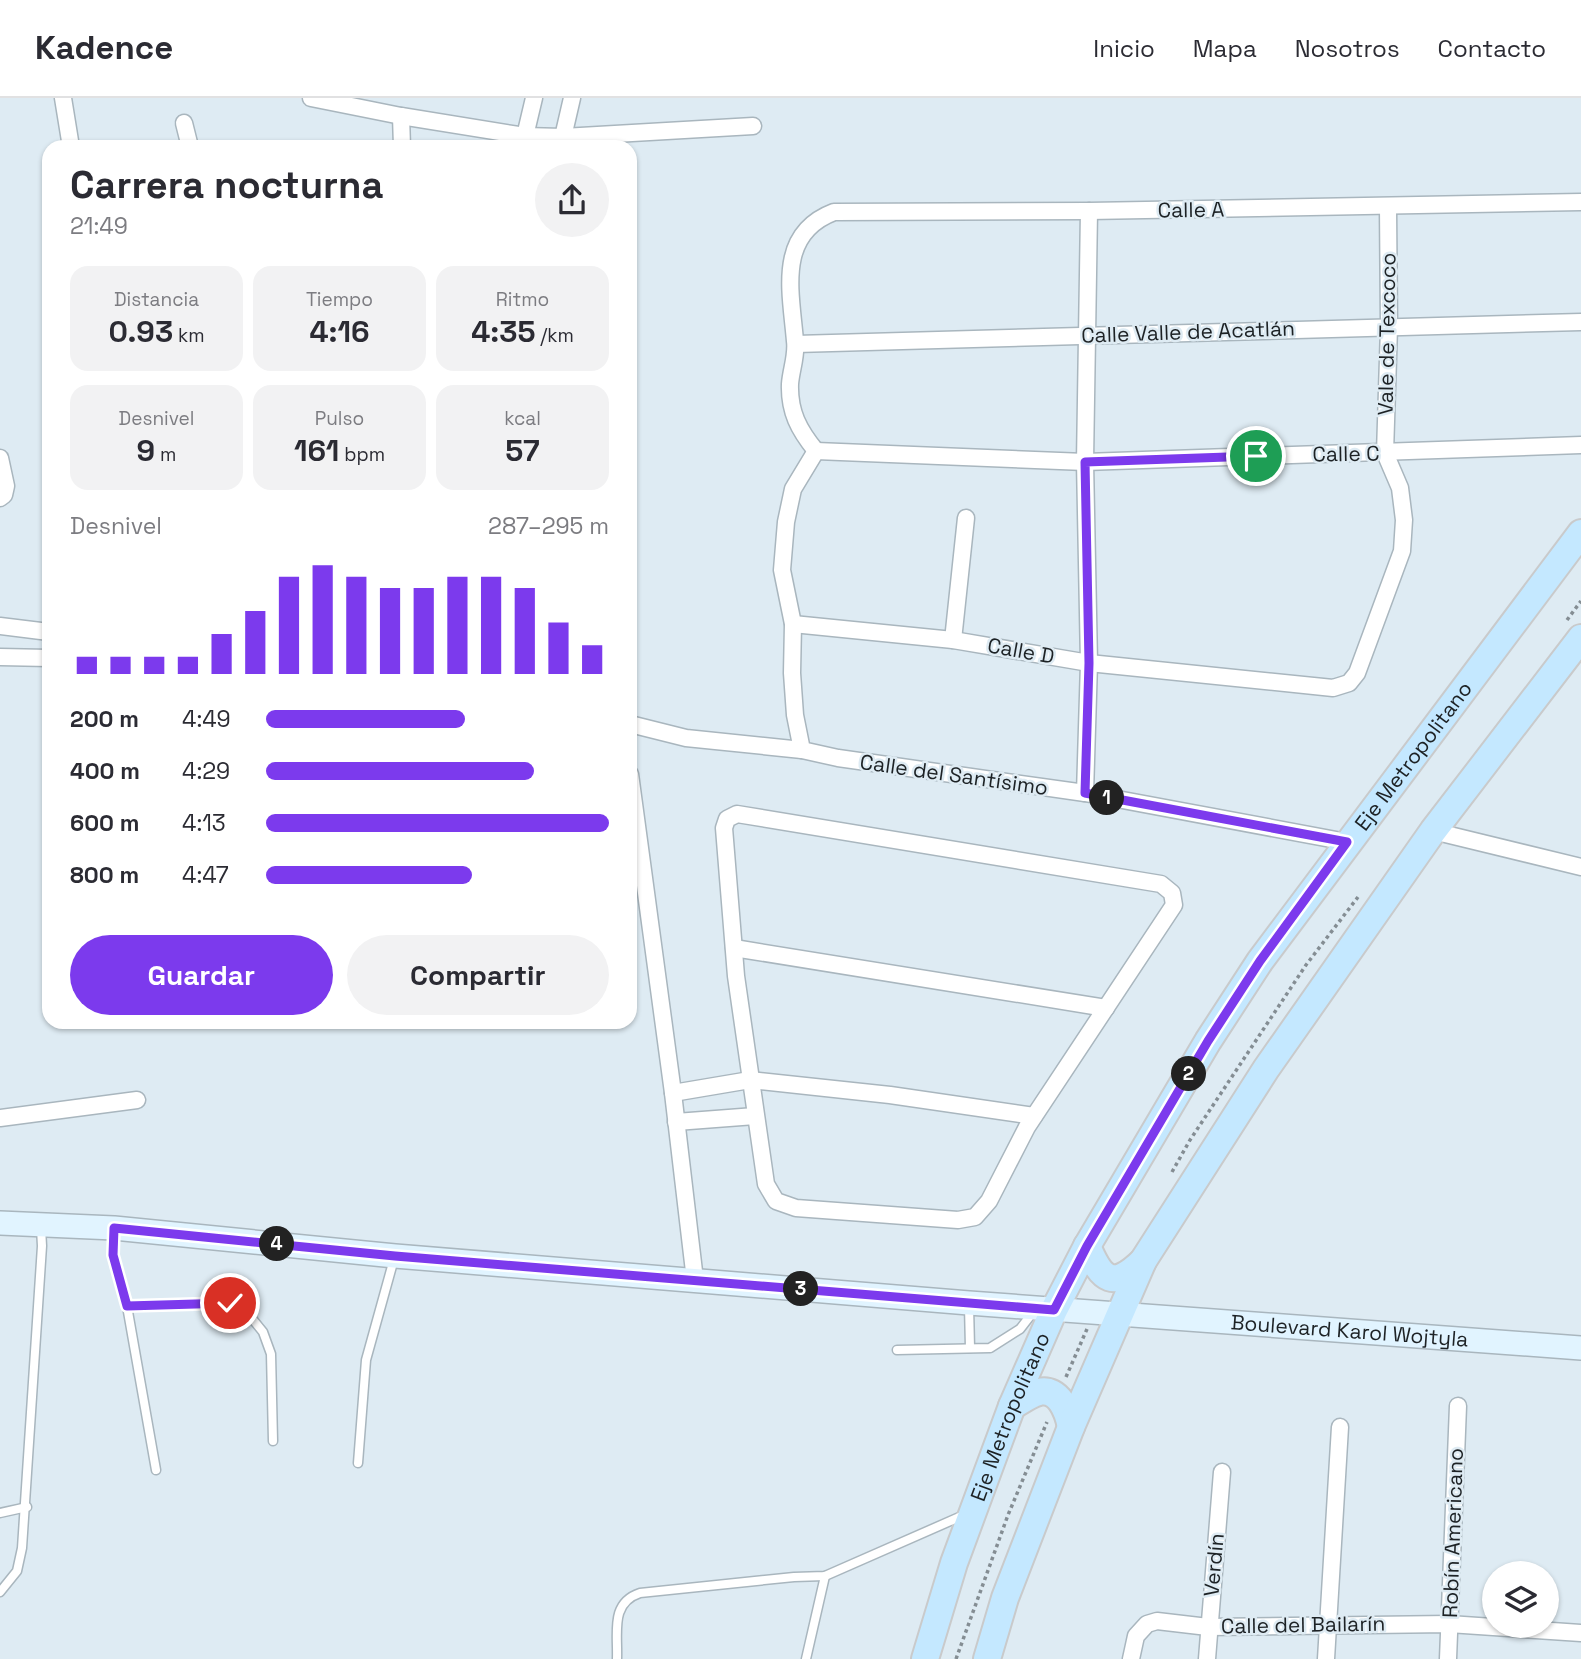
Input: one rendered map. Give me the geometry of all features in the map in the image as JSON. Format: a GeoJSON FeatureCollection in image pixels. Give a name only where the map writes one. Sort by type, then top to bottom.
{"type":"FeatureCollection","features":[{"type":"Feature","properties":{"kind":"main road","name":"Eje Metropolitano"},"geometry":{"type":"LineString","coordinates":[[925,1659],[954,1563],[1045,1309],[1087,1246],[1208,1041],[1260,961],[1581,533]]}},
{"type":"Feature","properties":{"kind":"main road"},"geometry":{"type":"LineString","coordinates":[[987,1659],[1005,1598],[1071,1427],[1143,1261],[1266,1069],[1433,831],[1581,638]]}},
{"type":"Feature","properties":{"kind":"main road"},"geometry":{"type":"LineString","coordinates":[[1087,1246],[1096,1268],[1110,1277],[1122,1277],[1143,1261]]}},
{"type":"Feature","properties":{"kind":"main road"},"geometry":{"type":"LineString","coordinates":[[1012,1406],[1037,1392],[1051,1393],[1063,1403],[1071,1427]]}},
{"type":"Feature","properties":{"kind":"street"},"geometry":{"type":"LineString","coordinates":[[63,98],[70,140]]}},
{"type":"Feature","properties":{"kind":"street"},"geometry":{"type":"LineString","coordinates":[[311,98],[515,140]]}},
{"type":"Feature","properties":{"kind":"street"},"geometry":{"type":"LineString","coordinates":[[525,140],[534,98]]}},
{"type":"Feature","properties":{"kind":"street"},"geometry":{"type":"LineString","coordinates":[[572,98],[575,140],[753,126]]}},
{"type":"Feature","properties":{"kind":"street"},"geometry":{"type":"LineString","coordinates":[[401,116],[402,140]]}},
{"type":"Feature","properties":{"kind":"street"},"geometry":{"type":"LineString","coordinates":[[184,123],[188,140]]}},
{"type":"Feature","properties":{"kind":"street","name":"Calle A"},"geometry":{"type":"LineString","coordinates":[[796,344],[790,305],[794,248],[806,229],[819,218],[834,212],[1088,211],[1581,202]]}},
{"type":"Feature","properties":{"kind":"street","name":"Vale de Texcoco"},"geometry":{"type":"LineString","coordinates":[[1333,688],[1349,683],[1357,673],[1402,551],[1404,520],[1400,488],[1385,453],[1389,327],[1388,206]]}},
{"type":"Feature","properties":{"kind":"street"},"geometry":{"type":"LineString","coordinates":[[1085,793],[1089,663],[1085,462],[1088,211]]}},
{"type":"Feature","properties":{"kind":"street","name":"Calle Valle de Acatlán"},"geometry":{"type":"LineString","coordinates":[[796,344],[1581,322]]}},
{"type":"Feature","properties":{"kind":"street"},"geometry":{"type":"LineString","coordinates":[[796,344],[790,384],[792,411],[802,433],[816,451],[793,489],[786,522],[782,570],[793,624],[792,673],[795,715],[802,750]]}},
{"type":"Feature","properties":{"kind":"street","name":"Calle C"},"geometry":{"type":"LineString","coordinates":[[816,451],[1085,462],[1581,445]]}},
{"type":"Feature","properties":{"kind":"street"},"geometry":{"type":"LineString","coordinates":[[0,457],[6,486],[4,495],[0,498]]}},
{"type":"Feature","properties":{"kind":"street"},"geometry":{"type":"LineString","coordinates":[[953,640],[966,518]]}},
{"type":"Feature","properties":{"kind":"street","name":"Calle D"},"geometry":{"type":"LineString","coordinates":[[793,624],[953,640],[1089,663],[1333,688]]}},
{"type":"Feature","properties":{"kind":"street"},"geometry":{"type":"LineString","coordinates":[[0,626],[42,631]]}},
{"type":"Feature","properties":{"kind":"street"},"geometry":{"type":"LineString","coordinates":[[0,657],[42,658]]}},
{"type":"Feature","properties":{"kind":"street","name":"Calle del Santísimo"},"geometry":{"type":"LineString","coordinates":[[637,726],[686,738],[802,750],[875,764],[1085,793],[1347,842]]}},
{"type":"Feature","properties":{"kind":"street"},"geometry":{"type":"LineString","coordinates":[[737,814],[1161,884],[1172,893],[1174,905],[1106,1008],[1034,1116],[989,1201],[975,1217],[958,1220],[796,1208],[776,1201],[766,1184],[750,1080],[734,948],[724,828],[727,820],[737,814]]}},
{"type":"Feature","properties":{"kind":"street"},"geometry":{"type":"LineString","coordinates":[[637,826],[695,1280]]}},
{"type":"Feature","properties":{"kind":"street"},"geometry":{"type":"LineString","coordinates":[[1433,831],[1581,867]]}},
{"type":"Feature","properties":{"kind":"street"},"geometry":{"type":"LineString","coordinates":[[734,948],[1106,1008]]}},
{"type":"Feature","properties":{"kind":"street"},"geometry":{"type":"LineString","coordinates":[[673,1093],[750,1080],[890,1095],[1034,1116]]}},
{"type":"Feature","properties":{"kind":"street"},"geometry":{"type":"LineString","coordinates":[[0,1118],[137,1100]]}},
{"type":"Feature","properties":{"kind":"street"},"geometry":{"type":"LineString","coordinates":[[676,1122],[755,1116]]}},
{"type":"Feature","properties":{"kind":"street","name":"Boulevard Karol Wojtyla"},"geometry":{"type":"LineString","coordinates":[[0,1223],[114,1228],[395,1256],[1581,1349]]}},
{"type":"Feature","properties":{"kind":"street","name":"Robín Americano"},"geometry":{"type":"LineString","coordinates":[[1448,1659],[1458,1406]]}},
{"type":"Feature","properties":{"kind":"street"},"geometry":{"type":"LineString","coordinates":[[1326,1659],[1340,1427]]}},
{"type":"Feature","properties":{"kind":"street","name":"Verdín"},"geometry":{"type":"LineString","coordinates":[[1207,1659],[1222,1472]]}},
{"type":"Feature","properties":{"kind":"street","name":"Calle del Bailarín"},"geometry":{"type":"LineString","coordinates":[[1131,1659],[1136,1636],[1147,1624],[1157,1621],[1208,1627],[1449,1624],[1581,1633]]}},
{"type":"Feature","properties":{"kind":"lane"},"geometry":{"type":"LineString","coordinates":[[0,1592],[17,1571],[27,1507],[41,1225]]}},
{"type":"Feature","properties":{"kind":"lane"},"geometry":{"type":"LineString","coordinates":[[114,1228],[113,1255],[127,1306],[156,1470]]}},
{"type":"Feature","properties":{"kind":"lane"},"geometry":{"type":"LineString","coordinates":[[358,1463],[366,1360],[395,1256]]}},
{"type":"Feature","properties":{"kind":"lane"},"geometry":{"type":"LineString","coordinates":[[127,1306],[230,1303],[246,1311],[263,1332],[271,1354],[272,1441]]}},
{"type":"Feature","properties":{"kind":"lane"},"geometry":{"type":"LineString","coordinates":[[969,1303],[970,1349]]}},
{"type":"Feature","properties":{"kind":"lane"},"geometry":{"type":"LineString","coordinates":[[897,1350],[989,1348],[1020,1329],[1045,1309]]}},
{"type":"Feature","properties":{"kind":"lane"},"geometry":{"type":"LineString","coordinates":[[0,1513],[27,1507]]}},
{"type":"Feature","properties":{"kind":"lane"},"geometry":{"type":"LineString","coordinates":[[617,1659],[619,1607],[628,1597],[640,1593],[825,1576],[973,1511]]}},
{"type":"Feature","properties":{"kind":"lane"},"geometry":{"type":"LineString","coordinates":[[806,1659],[825,1576]]}},
{"type":"Feature","properties":{"kind":"route"},"geometry":{"type":"LineString","coordinates":[[230,1303],[127,1306],[113,1255],[114,1228],[395,1256],[1054,1310],[1087,1246],[1208,1041],[1260,961],[1347,842],[1085,793],[1089,663],[1085,462],[1256,456]]}}]}
